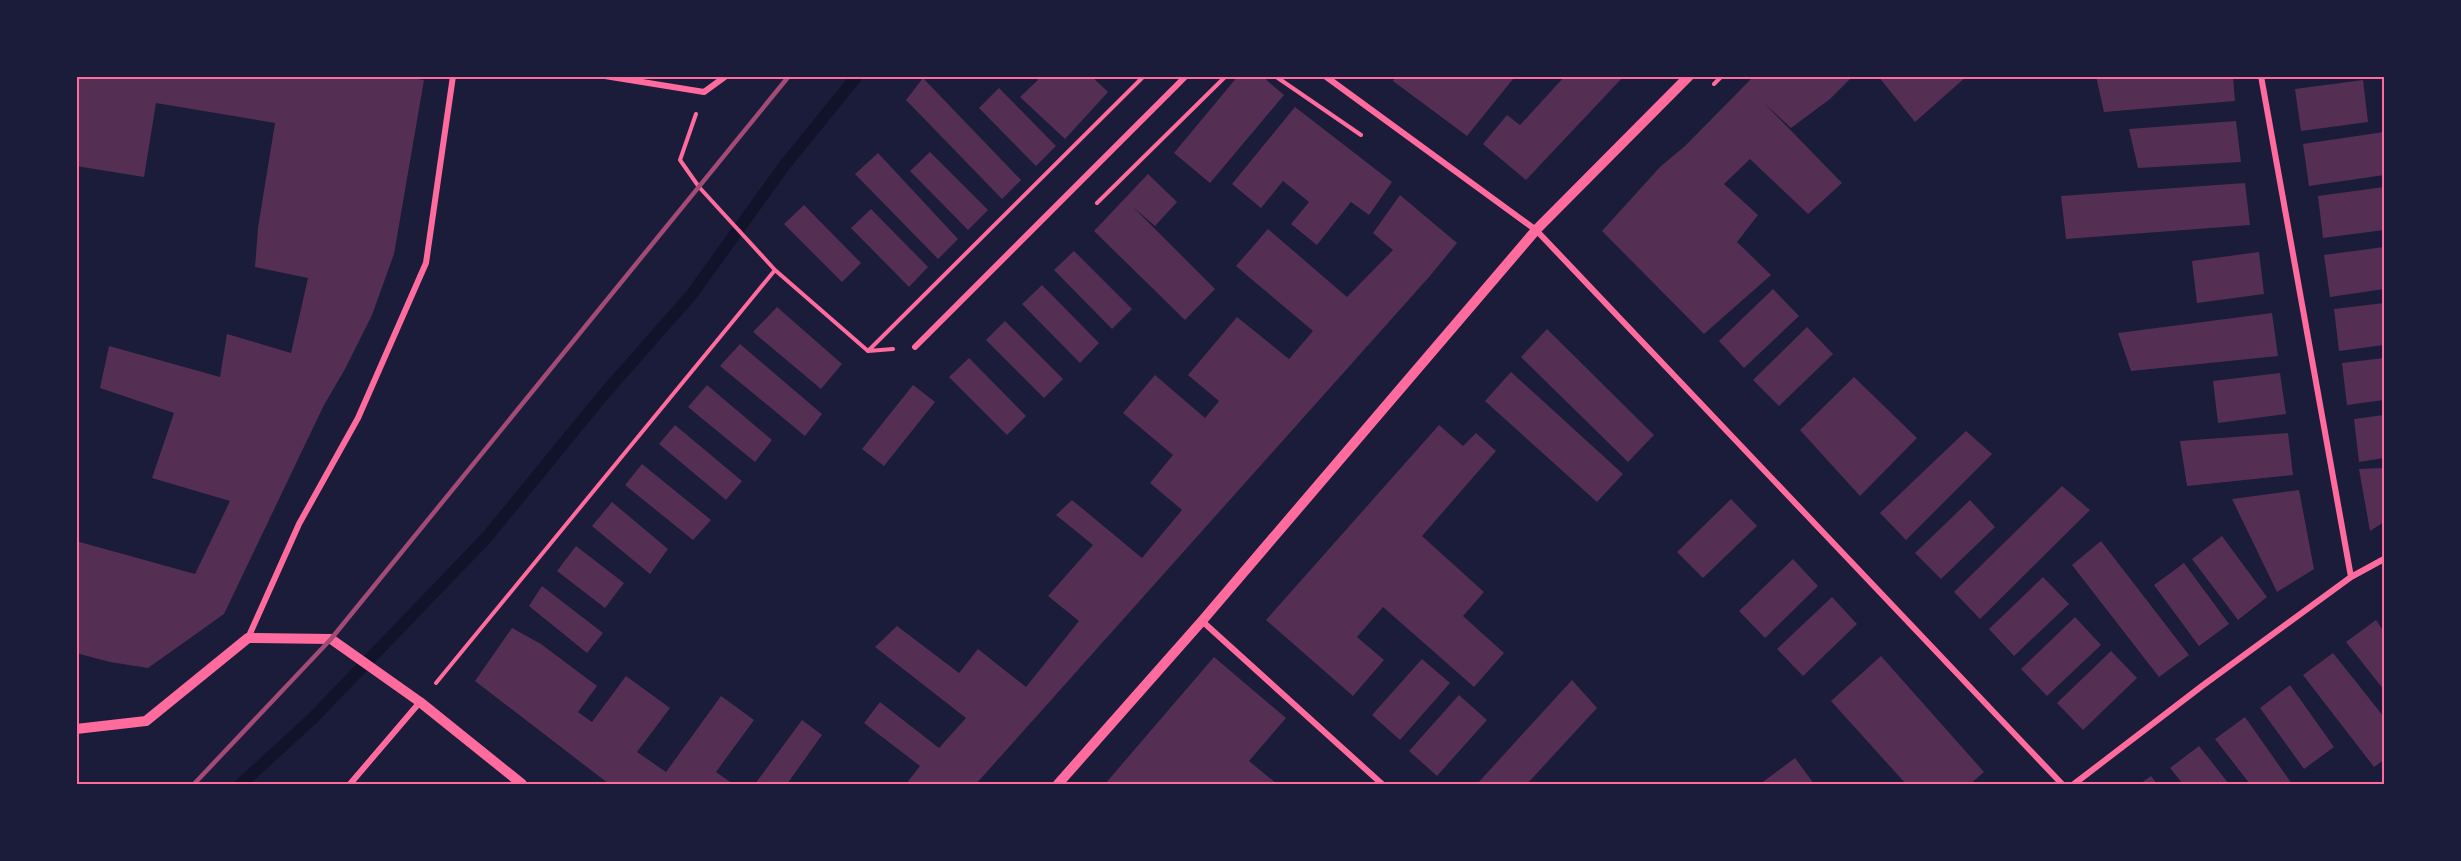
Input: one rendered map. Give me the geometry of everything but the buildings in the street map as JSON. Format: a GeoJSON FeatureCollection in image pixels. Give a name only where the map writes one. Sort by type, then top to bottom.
{"type":"FeatureCollection","features":[{"type":"Feature","properties":{"kind":"street"},"geometry":{"type":"LineString","coordinates":[[76,729],[146,721],[248,638],[299,524],[358,418],[426,263],[453,76]]}},
{"type":"Feature","properties":{"kind":"street"},"geometry":{"type":"LineString","coordinates":[[604,76],[704,92],[726,76]]}},
{"type":"Feature","properties":{"kind":"street"},"geometry":{"type":"LineString","coordinates":[[915,347],[1186,76]]}},
{"type":"Feature","properties":{"kind":"street"},"geometry":{"type":"LineString","coordinates":[[1325,76],[1536,230],[2062,784]]}},
{"type":"Feature","properties":{"kind":"street"},"geometry":{"type":"LineString","coordinates":[[1058,784],[1202,621],[1536,230],[1689,76]]}},
{"type":"Feature","properties":{"kind":"street"},"geometry":{"type":"LineString","coordinates":[[2261,76],[2350,577]]}},
{"type":"Feature","properties":{"kind":"street"},"geometry":{"type":"LineString","coordinates":[[2074,784],[2350,577],[2385,559]]}},
{"type":"Feature","properties":{"kind":"street"},"geometry":{"type":"LineString","coordinates":[[1202,621],[1382,784]]}},
{"type":"Feature","properties":{"kind":"street"},"geometry":{"type":"LineString","coordinates":[[248,638],[332,639],[420,702],[522,784]]}},
{"type":"Feature","properties":{"kind":"street"},"geometry":{"type":"LineString","coordinates":[[350,784],[420,702]]}},
{"type":"Feature","properties":{"kind":"path"},"geometry":{"type":"LineString","coordinates":[[868,351],[1144,76]]}},
{"type":"Feature","properties":{"kind":"path"},"geometry":{"type":"LineString","coordinates":[[1275,76],[1361,136]]}},
{"type":"Feature","properties":{"kind":"path"},"geometry":{"type":"LineString","coordinates":[[704,92],[680,159],[699,187],[775,270],[868,351],[915,347]]}},
{"type":"Feature","properties":{"kind":"path"},"geometry":{"type":"LineString","coordinates":[[420,702],[775,270]]}},
{"type":"Feature","properties":{"kind":"waterway"},"geometry":{"type":"LineString","coordinates":[[241,784],[313,718],[487,537],[604,394],[692,294],[784,166],[857,76]]}},
{"type":"Feature","properties":{"kind":"railway"},"geometry":{"type":"LineString","coordinates":[[194,784],[331,639],[789,76]]}}]}
